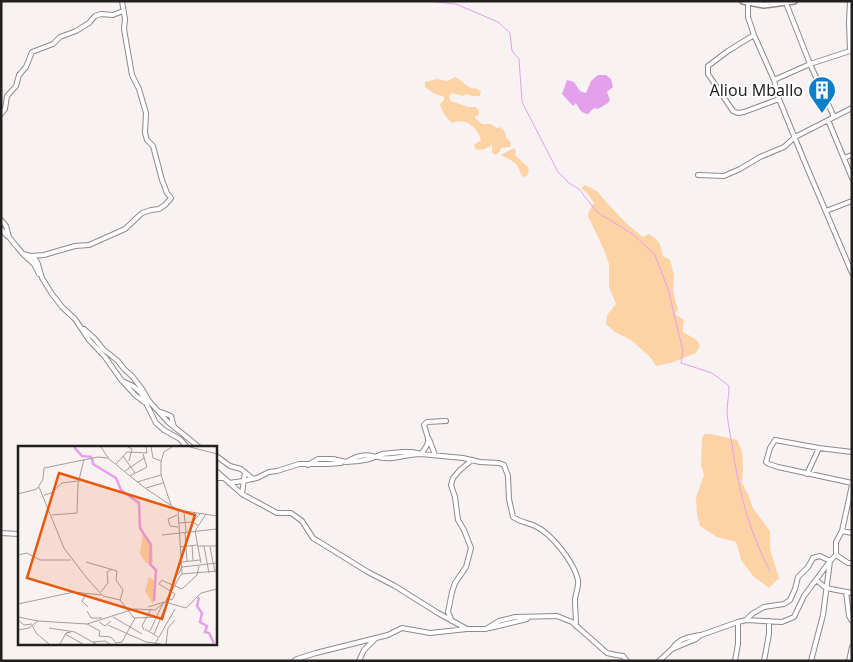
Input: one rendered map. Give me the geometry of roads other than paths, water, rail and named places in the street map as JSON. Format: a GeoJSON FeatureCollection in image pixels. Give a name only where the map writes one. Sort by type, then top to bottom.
{"type":"FeatureCollection","features":[{"type":"Feature","properties":{"kind":"main road"},"geometry":{"type":"LineString","coordinates":[[745,2],[764,5],[794,1]]}},
{"type":"Feature","properties":{"kind":"street"},"geometry":{"type":"LineString","coordinates":[[23,254],[31,256],[44,255],[75,246],[89,245],[125,230],[142,213],[159,209],[171,198],[162,180],[153,146],[147,140],[145,133],[146,113],[132,75],[124,29],[125,19],[122,1]]}},
{"type":"Feature","properties":{"kind":"street"},"geometry":{"type":"LineString","coordinates":[[774,80],[810,64],[851,50],[850,1]]}},
{"type":"Feature","properties":{"kind":"street"},"geometry":{"type":"LineString","coordinates":[[745,2],[754,36],[774,80],[779,99],[802,158],[852,273]]}},
{"type":"Feature","properties":{"kind":"street"},"geometry":{"type":"LineString","coordinates":[[786,3],[810,64],[834,117]]}},
{"type":"Feature","properties":{"kind":"street"},"geometry":{"type":"LineString","coordinates":[[1,114],[5,109],[7,96],[16,86],[19,75],[26,67],[32,52],[53,44],[60,37],[76,31],[89,23],[95,16],[101,14],[113,15],[123,11]]}},
{"type":"Feature","properties":{"kind":"street"},"geometry":{"type":"LineString","coordinates":[[754,36],[715,60],[708,66],[708,74],[733,111],[744,112],[779,99]]}},
{"type":"Feature","properties":{"kind":"street"},"geometry":{"type":"LineString","coordinates":[[698,175],[724,176],[778,151],[795,137],[852,108]]}},
{"type":"Feature","properties":{"kind":"street"},"geometry":{"type":"LineString","coordinates":[[828,120],[852,178]]}},
{"type":"Feature","properties":{"kind":"street"},"geometry":{"type":"LineString","coordinates":[[844,158],[852,154]]}},
{"type":"Feature","properties":{"kind":"street"},"geometry":{"type":"LineString","coordinates":[[826,211],[852,201]]}},
{"type":"Feature","properties":{"kind":"street"},"geometry":{"type":"LineString","coordinates":[[1,220],[6,226],[9,237]]}},
{"type":"Feature","properties":{"kind":"street"},"geometry":{"type":"LineString","coordinates":[[1,229],[34,264],[52,294],[62,307],[75,318],[89,340],[105,357],[122,381],[133,386],[141,393],[156,423],[180,439],[186,446]]}},
{"type":"Feature","properties":{"kind":"street"},"geometry":{"type":"LineString","coordinates":[[31,256],[38,264],[42,278]]}},
{"type":"Feature","properties":{"kind":"street"},"geometry":{"type":"LineString","coordinates":[[82,328],[132,376],[149,401],[159,411],[171,416],[174,427],[198,446]]}},
{"type":"Feature","properties":{"kind":"street"},"geometry":{"type":"LineString","coordinates":[[435,456],[424,424],[427,422],[446,421]]}},
{"type":"Feature","properties":{"kind":"street"},"geometry":{"type":"LineString","coordinates":[[421,454],[428,445],[429,438]]}},
{"type":"Feature","properties":{"kind":"street"},"geometry":{"type":"LineString","coordinates":[[659,661],[672,649],[701,635],[738,622],[746,620],[782,622],[794,617],[804,596],[836,555],[836,542],[842,531],[852,484],[769,464],[766,462],[770,448],[775,440],[852,452]]}},
{"type":"Feature","properties":{"kind":"street"},"geometry":{"type":"LineString","coordinates":[[808,474],[819,448]]}},
{"type":"Feature","properties":{"kind":"street"},"geometry":{"type":"LineString","coordinates":[[229,483],[253,479],[269,472],[299,464],[346,462],[356,456],[366,455],[387,458],[421,454],[480,462],[499,462],[504,465],[508,476],[509,499],[513,517],[547,534],[571,562],[578,580],[575,610],[576,626]]}},
{"type":"Feature","properties":{"kind":"street"},"geometry":{"type":"LineString","coordinates":[[216,456],[230,466],[241,469],[253,479]]}},
{"type":"Feature","properties":{"kind":"street"},"geometry":{"type":"LineString","coordinates":[[452,621],[448,612],[452,592],[455,583],[466,567],[472,548],[458,520],[455,497],[451,485],[453,478],[472,460]]}},
{"type":"Feature","properties":{"kind":"street"},"geometry":{"type":"LineString","coordinates":[[216,471],[242,494],[277,513],[291,513],[302,521],[313,538],[368,572],[395,586],[438,614],[467,629]]}},
{"type":"Feature","properties":{"kind":"street"},"geometry":{"type":"LineString","coordinates":[[242,494],[245,472]]}},
{"type":"Feature","properties":{"kind":"street"},"geometry":{"type":"LineString","coordinates":[[216,478],[224,478]]}},
{"type":"Feature","properties":{"kind":"street"},"geometry":{"type":"LineString","coordinates":[[842,531],[852,533]]}},
{"type":"Feature","properties":{"kind":"street"},"geometry":{"type":"LineString","coordinates":[[1,532],[18,534]]}},
{"type":"Feature","properties":{"kind":"street"},"geometry":{"type":"LineString","coordinates":[[836,555],[852,564]]}},
{"type":"Feature","properties":{"kind":"street"},"geometry":{"type":"LineString","coordinates":[[746,620],[764,607],[784,604],[790,600],[798,577],[813,558],[820,556],[830,561]]}},
{"type":"Feature","properties":{"kind":"street"},"geometry":{"type":"LineString","coordinates":[[811,661],[823,615],[830,561]]}},
{"type":"Feature","properties":{"kind":"street"},"geometry":{"type":"LineString","coordinates":[[816,580],[826,588],[852,594]]}},
{"type":"Feature","properties":{"kind":"street"},"geometry":{"type":"LineString","coordinates":[[846,592],[849,616],[852,621]]}},
{"type":"Feature","properties":{"kind":"street"},"geometry":{"type":"LineString","coordinates":[[294,661],[316,653],[376,639],[402,628],[430,633],[486,629],[499,621],[515,617],[556,616],[572,622],[607,653],[623,656],[627,661]]}},
{"type":"Feature","properties":{"kind":"street"},"geometry":{"type":"LineString","coordinates":[[764,661],[769,634],[769,621]]}},
{"type":"Feature","properties":{"kind":"street"},"geometry":{"type":"LineString","coordinates":[[735,661],[738,644],[738,622]]}},
{"type":"Feature","properties":{"kind":"street"},"geometry":{"type":"LineString","coordinates":[[358,661],[364,650],[376,639]]}},
{"type":"Feature","properties":{"kind":"street"},"geometry":{"type":"LineString","coordinates":[[849,661],[852,647]]}},
{"type":"Feature","properties":{"kind":"waterway"},"geometry":{"type":"LineString","coordinates":[[427,1],[456,4],[498,22],[510,33],[512,51],[519,59],[522,102],[558,172],[569,183],[579,189],[597,212],[634,235],[655,255],[668,289],[683,351],[681,363],[712,373],[729,386],[727,417],[741,493],[750,525],[770,571]]}},
{"type":"Feature","properties":{"kind":"place","name":"Aliou Mballo"},"geometry":{"type":"Point","coordinates":[822,114]}}]}
